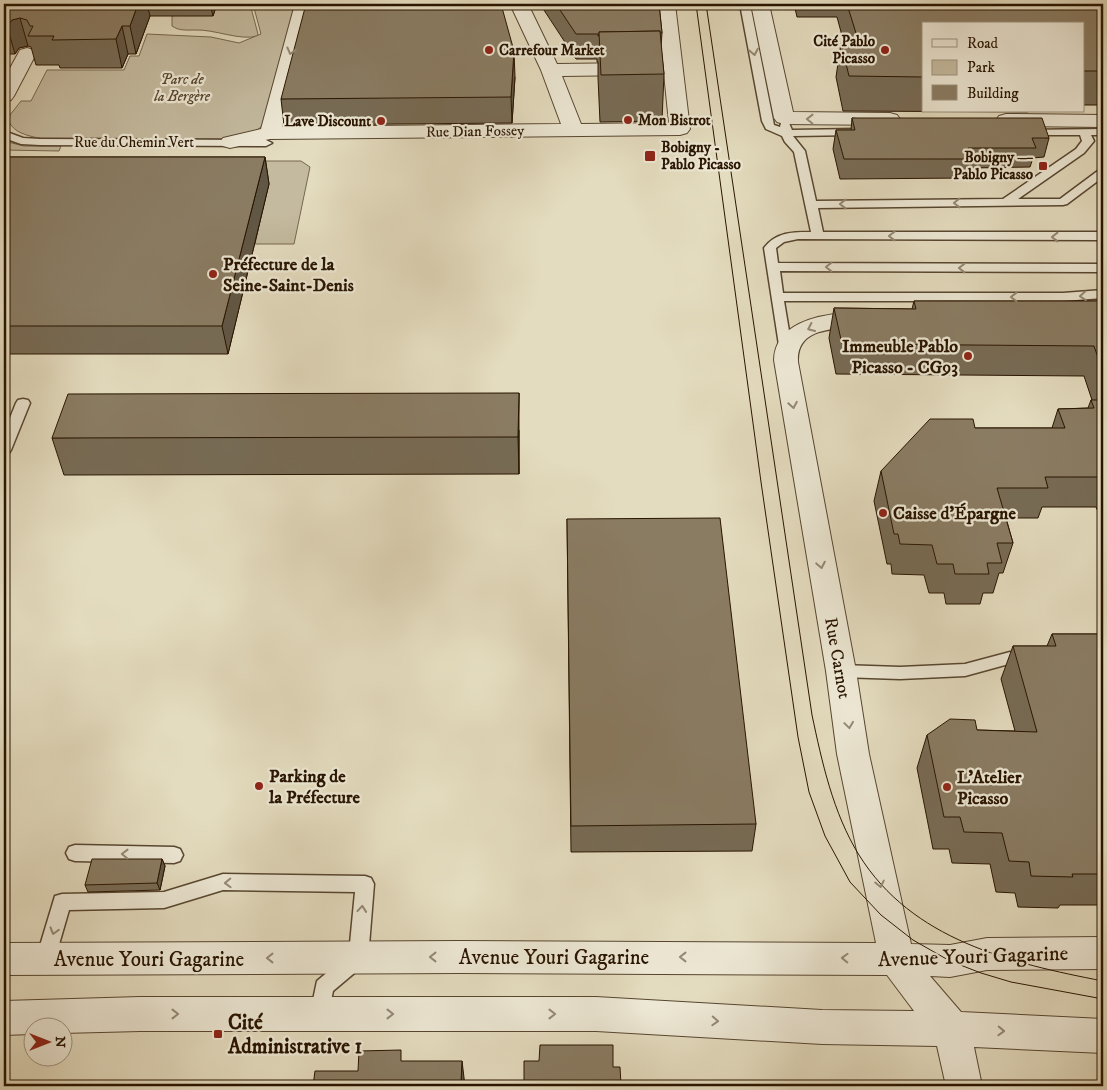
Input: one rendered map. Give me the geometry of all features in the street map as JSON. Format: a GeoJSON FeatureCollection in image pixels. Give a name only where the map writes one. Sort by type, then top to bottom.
{"type":"FeatureCollection","features":[{"type":"Feature","properties":{"kind":"street"},"geometry":{"type":"LineString","coordinates":[[268,138],[304,4]]}},
{"type":"Feature","properties":{"kind":"street"},"geometry":{"type":"LineString","coordinates":[[520,4],[550,70],[573,130]]}},
{"type":"Feature","properties":{"kind":"street"},"geometry":{"type":"LineString","coordinates":[[550,70],[672,69],[666,4]]}},
{"type":"Feature","properties":{"kind":"street"},"geometry":{"type":"LineString","coordinates":[[760,4],[785,126],[910,119]]}},
{"type":"Feature","properties":{"kind":"street"},"geometry":{"type":"LineString","coordinates":[[4,96],[26,54]]}},
{"type":"Feature","properties":{"kind":"street","name":"Rue Dian Fossey"},"geometry":{"type":"LineString","coordinates":[[230,142],[268,138],[680,129],[672,69]]}},
{"type":"Feature","properties":{"kind":"street"},"geometry":{"type":"LineString","coordinates":[[988,120],[1103,121]]}},
{"type":"Feature","properties":{"kind":"street"},"geometry":{"type":"LineString","coordinates":[[786,357],[799,334],[817,325],[842,320],[890,320]]}},
{"type":"Feature","properties":{"kind":"street","name":"Rue Carnot"},"geometry":{"type":"LineString","coordinates":[[786,357],[819,556],[841,671],[853,754],[897,961],[913,985],[952,1029]]}},
{"type":"Feature","properties":{"kind":"street","name":"Avenue Youri Gagarine"},"geometry":{"type":"LineString","coordinates":[[4,959],[840,958],[950,961],[987,954],[1103,953]]}},
{"type":"Feature","properties":{"kind":"street"},"geometry":{"type":"LineString","coordinates":[[4,1028],[140,1014]]}},
{"type":"Feature","properties":{"kind":"street"},"geometry":{"type":"LineString","coordinates":[[4,1018],[140,1014],[596,1014],[822,1028],[952,1029],[1103,1036]]}},
{"type":"Feature","properties":{"kind":"street"},"geometry":{"type":"LineString","coordinates":[[952,1029],[964,1086]]}},
{"type":"Feature","properties":{"kind":"lane"},"geometry":{"type":"LineString","coordinates":[[745,4],[768,125],[775,131],[785,126],[872,132]]}},
{"type":"Feature","properties":{"kind":"lane"},"geometry":{"type":"LineString","coordinates":[[785,126],[789,140],[799,151],[818,236]]}},
{"type":"Feature","properties":{"kind":"lane"},"geometry":{"type":"LineString","coordinates":[[1017,132],[1103,132]]}},
{"type":"Feature","properties":{"kind":"lane"},"geometry":{"type":"LineString","coordinates":[[1006,203],[1080,151],[1088,141],[1084,132]]}},
{"type":"Feature","properties":{"kind":"lane"},"geometry":{"type":"LineString","coordinates":[[1084,132],[1103,138]]}},
{"type":"Feature","properties":{"kind":"lane","name":"Rue du Chemin Vert"},"geometry":{"type":"LineString","coordinates":[[4,134],[21,141],[40,142],[230,142]]}},
{"type":"Feature","properties":{"kind":"lane"},"geometry":{"type":"LineString","coordinates":[[811,205],[1063,202],[1103,172]]}},
{"type":"Feature","properties":{"kind":"lane","name":"Rue Carnot"},"geometry":{"type":"LineString","coordinates":[[786,357],[770,248],[777,240],[789,236],[1103,236]]}},
{"type":"Feature","properties":{"kind":"lane"},"geometry":{"type":"LineString","coordinates":[[773,268],[1103,268]]}},
{"type":"Feature","properties":{"kind":"lane"},"geometry":{"type":"LineString","coordinates":[[778,297],[1063,297],[1103,294]]}},
{"type":"Feature","properties":{"kind":"lane"},"geometry":{"type":"LineString","coordinates":[[4,450],[22,403]]}},
{"type":"Feature","properties":{"kind":"lane"},"geometry":{"type":"LineString","coordinates":[[841,671],[900,673],[966,670],[1010,658]]}},
{"type":"Feature","properties":{"kind":"lane"},"geometry":{"type":"LineString","coordinates":[[75,853],[174,855]]}},
{"type":"Feature","properties":{"kind":"lane"},"geometry":{"type":"LineString","coordinates":[[46,959],[62,902],[164,900],[223,882],[365,884],[358,958],[324,987],[320,1014]]}},
{"type":"Feature","properties":{"kind":"green space"},"geometry":{"type":"Polygon","coordinates":[[[217,4],[250,4],[257,36],[243,37],[202,30],[186,30],[172,26],[172,16],[217,4]]]}},
{"type":"Feature","properties":{"kind":"green space","name":"Parc de la Bergère"},"geometry":{"type":"Polygon","coordinates":[[[253,4],[297,4],[266,122],[254,132],[228,139],[38,138],[25,135],[11,126],[9,122],[10,115],[21,101],[31,101],[47,70],[124,70],[130,56],[139,56],[147,34],[211,37],[239,43],[261,34],[253,4]]]}},
{"type":"Feature","properties":{"kind":"green space"},"geometry":{"type":"Polygon","coordinates":[[[4,141],[24,146],[61,146],[59,151],[4,150],[4,141]]]}},
{"type":"Feature","properties":{"kind":"green space"},"geometry":{"type":"Polygon","coordinates":[[[78,161],[301,161],[310,167],[294,244],[255,244],[268,184],[78,161]]]}},
{"type":"Feature","properties":{"kind":"building"},"geometry":{"type":"Polygon","coordinates":[[[4,4],[138,4],[130,26],[122,26],[116,39],[52,40],[54,36],[28,36],[33,26],[30,26],[27,20],[20,18],[12,20],[7,26],[4,26],[4,4]]]}},
{"type":"Feature","properties":{"kind":"building"},"geometry":{"type":"Polygon","coordinates":[[[306,4],[501,4],[514,51],[511,97],[281,99],[306,4]]]}},
{"type":"Feature","properties":{"kind":"building"},"geometry":{"type":"Polygon","coordinates":[[[556,4],[659,4],[662,33],[660,31],[599,32],[599,36],[598,34],[576,34],[556,4]]]}},
{"type":"Feature","properties":{"kind":"building","name":"Cité Pablo Picasso"},"geometry":{"type":"Polygon","coordinates":[[[847,4],[1098,4],[1103,11],[1103,71],[1084,71],[1084,22],[922,22],[922,77],[849,76],[841,43],[859,43],[847,4]]]}},
{"type":"Feature","properties":{"kind":"building"},"geometry":{"type":"Polygon","coordinates":[[[660,31],[664,74],[601,75],[599,32],[660,31]]]}},
{"type":"Feature","properties":{"kind":"building"},"geometry":{"type":"Polygon","coordinates":[[[852,118],[1042,118],[1049,138],[1032,138],[1036,148],[968,148],[972,159],[844,159],[836,130],[855,130],[852,118]]]}},
{"type":"Feature","properties":{"kind":"building"},"geometry":{"type":"Polygon","coordinates":[[[4,157],[265,157],[222,326],[4,326],[4,157]]]}},
{"type":"Feature","properties":{"kind":"building"},"geometry":{"type":"Polygon","coordinates":[[[914,301],[1103,301],[1103,372],[1094,346],[842,344],[834,308],[916,309],[914,301]]]}},
{"type":"Feature","properties":{"kind":"building"},"geometry":{"type":"Polygon","coordinates":[[[519,393],[518,437],[52,438],[68,394],[519,393]]]}},
{"type":"Feature","properties":{"kind":"building"},"geometry":{"type":"Polygon","coordinates":[[[1091,400],[1103,400],[1103,477],[1045,477],[1048,488],[997,488],[1013,543],[997,543],[1002,563],[987,563],[989,574],[955,574],[953,564],[937,564],[932,545],[900,544],[898,534],[894,534],[881,471],[930,419],[973,419],[975,428],[1065,428],[1058,409],[1094,408],[1091,400]]]}},
{"type":"Feature","properties":{"kind":"building"},"geometry":{"type":"Polygon","coordinates":[[[720,518],[756,824],[571,826],[567,519],[720,518]]]}},
{"type":"Feature","properties":{"kind":"building"},"geometry":{"type":"Polygon","coordinates":[[[1052,634],[1103,634],[1103,874],[1072,874],[1073,877],[1031,876],[1029,862],[1009,861],[1002,833],[964,832],[960,817],[944,817],[927,735],[950,719],[975,720],[977,730],[1037,732],[1013,646],[1056,646],[1052,634]]]}},
{"type":"Feature","properties":{"kind":"building"},"geometry":{"type":"Polygon","coordinates":[[[92,859],[162,859],[157,883],[85,885],[92,859]]]}},
{"type":"Feature","properties":{"kind":"building"},"geometry":{"type":"Polygon","coordinates":[[[540,1045],[613,1045],[613,1067],[620,1067],[621,1085],[643,1085],[643,1086],[313,1086],[315,1071],[358,1071],[359,1051],[401,1050],[401,1061],[462,1061],[461,1083],[524,1083],[524,1061],[539,1061],[540,1045]]]}},
{"type":"Feature","properties":{"kind":"tram line"},"geometry":{"type":"LineString","coordinates":[[696,4],[761,482],[798,737],[809,792],[825,836],[850,882],[881,915],[913,940],[950,961],[981,973],[1011,982],[1103,999]]}},
{"type":"Feature","properties":{"kind":"tram line"},"geometry":{"type":"LineString","coordinates":[[706,4],[812,715],[824,769],[835,805],[859,855],[881,884],[906,908],[935,927],[966,943],[999,956],[1033,966],[1103,981]]}},
{"type":"Feature","properties":{"kind":"place","name":"Carrefour Market"},"geometry":{"type":"Point","coordinates":[489,50]}},
{"type":"Feature","properties":{"kind":"place","name":"Cité Pablo Picasso"},"geometry":{"type":"Point","coordinates":[885,50]}},
{"type":"Feature","properties":{"kind":"place","name":"Mon Bistrot"},"geometry":{"type":"Point","coordinates":[628,120]}},
{"type":"Feature","properties":{"kind":"place","name":"Lave Discount"},"geometry":{"type":"Point","coordinates":[381,121]}},
{"type":"Feature","properties":{"kind":"place","name":"Bobigny - Pablo Picasso"},"geometry":{"type":"Point","coordinates":[650,156]}},
{"type":"Feature","properties":{"kind":"place","name":"Bobigny — Pablo Picasso"},"geometry":{"type":"Point","coordinates":[1043,166]}},
{"type":"Feature","properties":{"kind":"place","name":"Préfecture de la Seine-Saint-Denis"},"geometry":{"type":"Point","coordinates":[213,274]}},
{"type":"Feature","properties":{"kind":"place","name":"Immeuble Pablo Picasso - CG93"},"geometry":{"type":"Point","coordinates":[968,356]}},
{"type":"Feature","properties":{"kind":"place","name":"Caisse d'Épargne"},"geometry":{"type":"Point","coordinates":[883,513]}},
{"type":"Feature","properties":{"kind":"place","name":"Parking de la Préfecture"},"geometry":{"type":"Point","coordinates":[259,786]}},
{"type":"Feature","properties":{"kind":"place","name":"L’Atelier Picasso"},"geometry":{"type":"Point","coordinates":[947,787]}},
{"type":"Feature","properties":{"kind":"place","name":"Cité Administrative 1"},"geometry":{"type":"Point","coordinates":[218,1034]}}]}
